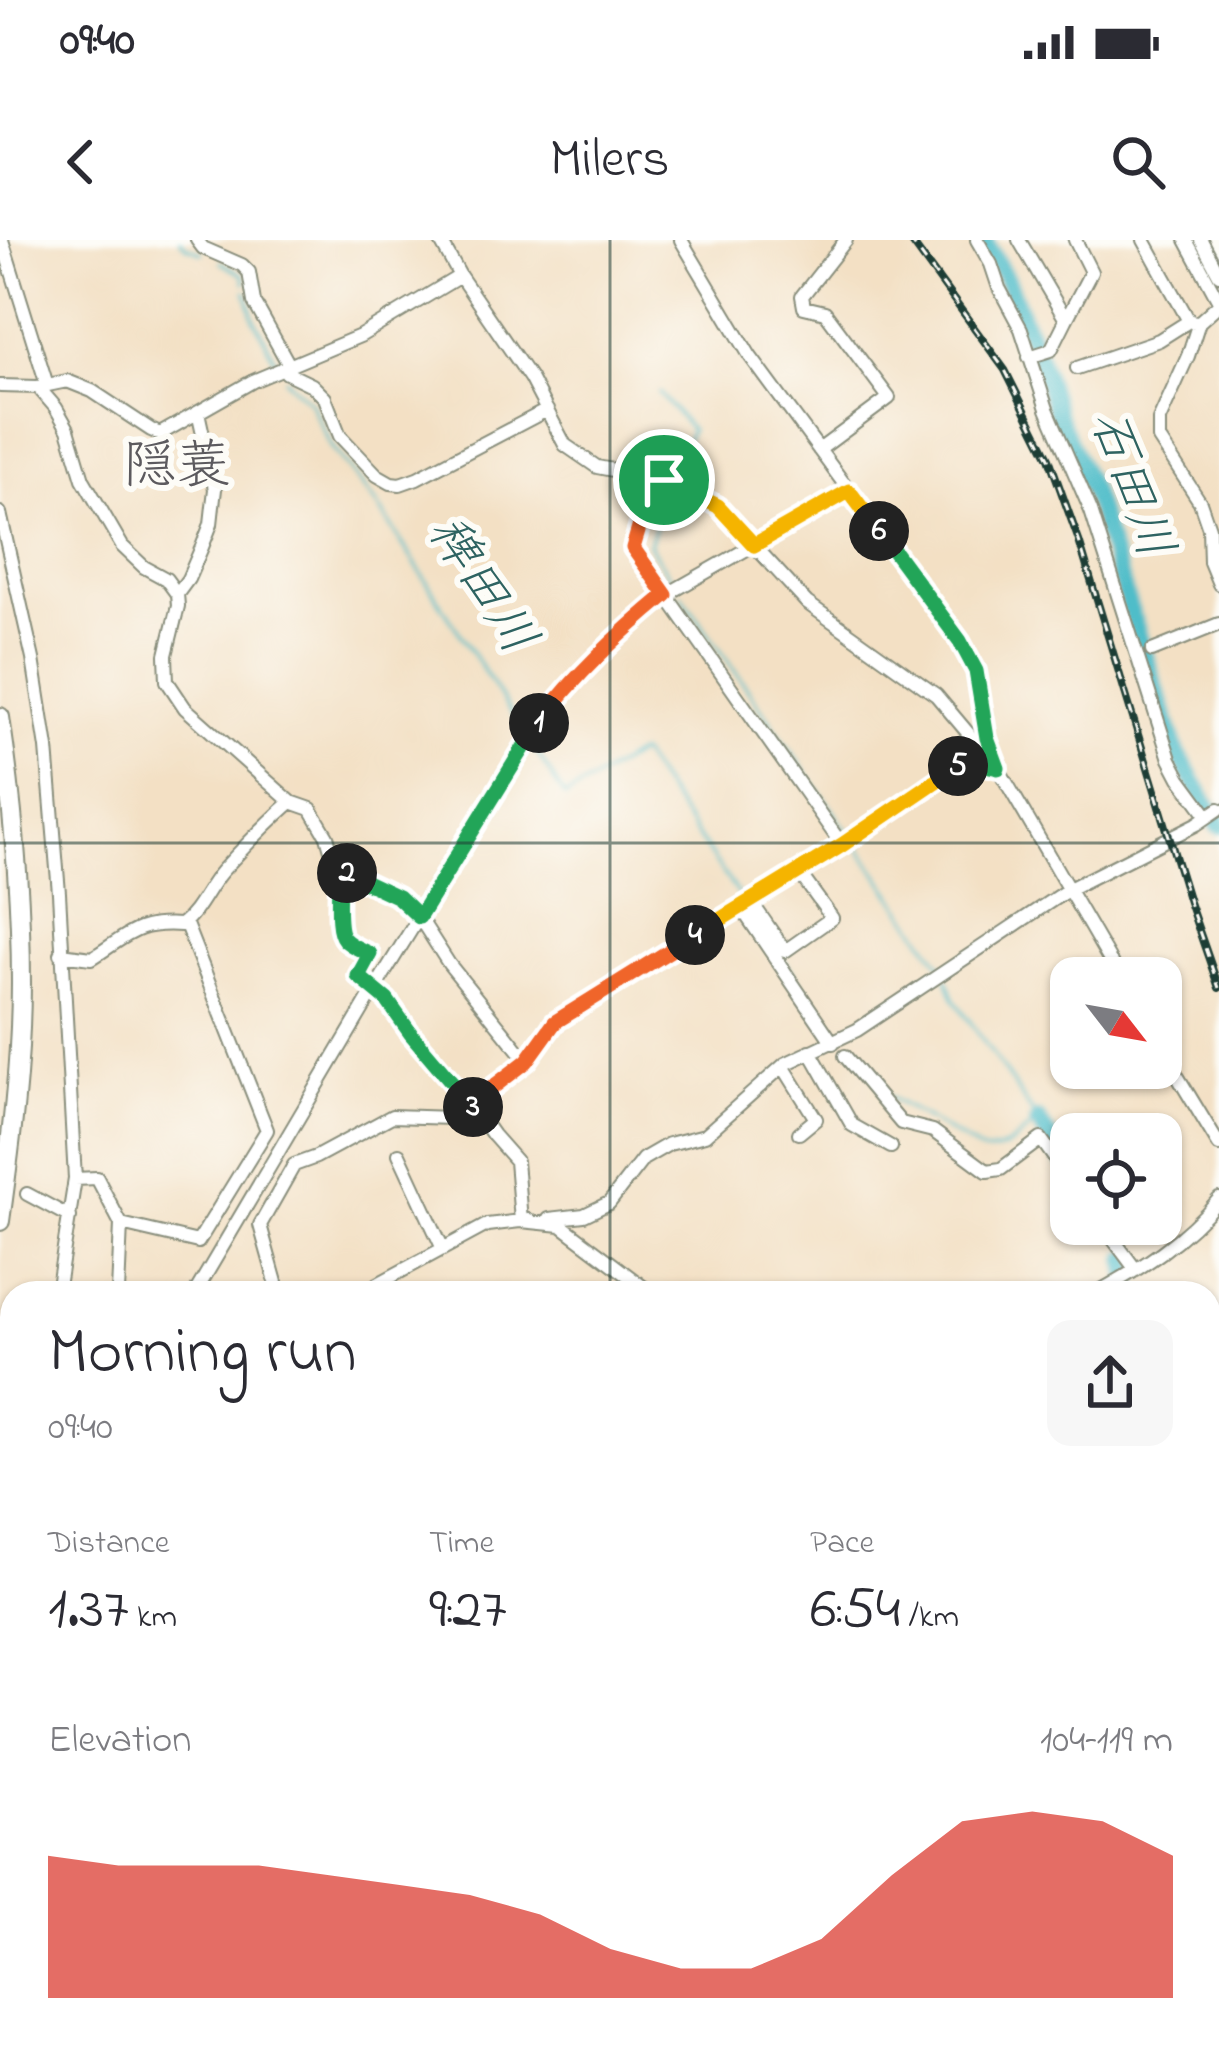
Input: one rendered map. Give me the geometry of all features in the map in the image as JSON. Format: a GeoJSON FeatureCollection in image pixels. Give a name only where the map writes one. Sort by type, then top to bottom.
{"type":"FeatureCollection","features":[{"type":"Feature","properties":{"kind":"highway"},"geometry":{"type":"LineString","coordinates":[[0,717],[16,846],[21,984],[16,1083],[0,1221]]}},
{"type":"Feature","properties":{"kind":"street"},"geometry":{"type":"LineString","coordinates":[[2,240],[43,386],[68,429],[83,479],[122,546],[144,567],[166,579],[177,594],[166,656],[170,687],[185,707],[291,802],[311,808],[338,869],[339,933],[370,954],[358,976],[387,1000],[516,1161],[521,1221]]}},
{"type":"Feature","properties":{"kind":"street"},"geometry":{"type":"LineString","coordinates":[[197,240],[203,248],[249,272],[254,302],[289,365],[287,373],[312,385],[325,398],[340,436],[377,475],[391,483],[417,478],[547,410]]}},
{"type":"Feature","properties":{"kind":"street"},"geometry":{"type":"LineString","coordinates":[[440,240],[530,378],[565,445],[597,467],[664,480],[718,506],[807,603],[936,695],[998,768],[1108,957]]}},
{"type":"Feature","properties":{"kind":"street"},"geometry":{"type":"LineString","coordinates":[[681,240],[750,356],[960,641],[976,671],[987,738],[998,768]]}},
{"type":"Feature","properties":{"kind":"street"},"geometry":{"type":"LineString","coordinates":[[819,450],[889,398],[825,312],[804,307],[802,296],[846,240]]}},
{"type":"Feature","properties":{"kind":"street"},"geometry":{"type":"LineString","coordinates":[[385,1281],[488,1225],[584,1215],[609,1202],[644,1159],[669,1144],[705,1136],[783,1066],[857,1030],[1069,889],[1214,813],[1180,778],[1170,758],[1091,511],[1046,409],[1021,329],[977,240]]}},
{"type":"Feature","properties":{"kind":"street"},"geometry":{"type":"LineString","coordinates":[[1019,240],[1066,320]]}},
{"type":"Feature","properties":{"kind":"street"},"geometry":{"type":"LineString","coordinates":[[1029,357],[1051,350],[1091,272],[1076,240]]}},
{"type":"Feature","properties":{"kind":"street"},"geometry":{"type":"LineString","coordinates":[[1144,240],[1194,322],[1188,356],[1159,420],[1159,440],[1200,502],[1209,528],[1210,562],[1219,584]]}},
{"type":"Feature","properties":{"kind":"street"},"geometry":{"type":"LineString","coordinates":[[1077,368],[1159,340],[1219,302],[1186,240]]}},
{"type":"Feature","properties":{"kind":"street"},"geometry":{"type":"LineString","coordinates":[[1202,240],[1219,274]]}},
{"type":"Feature","properties":{"kind":"street"},"geometry":{"type":"LineString","coordinates":[[0,386],[67,381],[92,391],[160,434],[229,393],[360,336],[460,276]]}},
{"type":"Feature","properties":{"kind":"street"},"geometry":{"type":"LineString","coordinates":[[177,594],[211,524],[215,489],[198,412]]}},
{"type":"Feature","properties":{"kind":"street"},"geometry":{"type":"LineString","coordinates":[[664,480],[642,518],[633,548],[842,845]]}},
{"type":"Feature","properties":{"kind":"street"},"geometry":{"type":"LineString","coordinates":[[201,1281],[374,990],[563,691],[666,595],[849,491]]}},
{"type":"Feature","properties":{"kind":"street"},"geometry":{"type":"LineString","coordinates":[[0,513],[33,658],[47,748],[75,1179],[59,1281]]}},
{"type":"Feature","properties":{"kind":"street"},"geometry":{"type":"LineString","coordinates":[[1152,651],[1219,624]]}},
{"type":"Feature","properties":{"kind":"street"},"geometry":{"type":"LineString","coordinates":[[482,1119],[475,1101],[527,1061],[555,1022],[842,845],[966,760],[998,768]]}},
{"type":"Feature","properties":{"kind":"street"},"geometry":{"type":"LineString","coordinates":[[61,954],[92,958],[152,923],[181,925],[251,837],[291,802]]}},
{"type":"Feature","properties":{"kind":"street"},"geometry":{"type":"LineString","coordinates":[[338,869],[398,897],[419,917],[449,964],[527,1061]]}},
{"type":"Feature","properties":{"kind":"street"},"geometry":{"type":"LineString","coordinates":[[745,903],[785,951],[832,918],[798,871]]}},
{"type":"Feature","properties":{"kind":"street"},"geometry":{"type":"LineString","coordinates":[[745,903],[835,1042]]}},
{"type":"Feature","properties":{"kind":"street"},"geometry":{"type":"LineString","coordinates":[[121,1224],[198,1242],[267,1130],[185,922]]}},
{"type":"Feature","properties":{"kind":"street"},"geometry":{"type":"LineString","coordinates":[[810,1051],[852,1125],[891,1147]]}},
{"type":"Feature","properties":{"kind":"street"},"geometry":{"type":"LineString","coordinates":[[845,1056],[901,1124],[933,1131],[987,1172],[1001,1169],[1041,1139],[1050,1151]]}},
{"type":"Feature","properties":{"kind":"street"},"geometry":{"type":"LineString","coordinates":[[783,1066],[816,1119],[799,1133]]}},
{"type":"Feature","properties":{"kind":"street"},"geometry":{"type":"LineString","coordinates":[[1182,1083],[1219,1144]]}},
{"type":"Feature","properties":{"kind":"street"},"geometry":{"type":"LineString","coordinates":[[276,1281],[260,1225],[294,1165],[392,1116],[482,1119]]}},
{"type":"Feature","properties":{"kind":"street"},"geometry":{"type":"LineString","coordinates":[[399,1154],[443,1249]]}},
{"type":"Feature","properties":{"kind":"street"},"geometry":{"type":"LineString","coordinates":[[75,1179],[97,1178],[121,1224],[119,1281]]}},
{"type":"Feature","properties":{"kind":"street"},"geometry":{"type":"LineString","coordinates":[[230,1192],[264,1213]]}},
{"type":"Feature","properties":{"kind":"street"},"geometry":{"type":"LineString","coordinates":[[27,1194],[70,1217]]}},
{"type":"Feature","properties":{"kind":"street"},"geometry":{"type":"LineString","coordinates":[[1117,1281],[1159,1256],[1219,1199]]}},
{"type":"Feature","properties":{"kind":"street"},"geometry":{"type":"LineString","coordinates":[[521,1221],[561,1225],[635,1281]]}},
{"type":"Feature","properties":{"kind":"street"},"geometry":{"type":"LineString","coordinates":[[1118,1245],[1136,1270]]}},
{"type":"Feature","properties":{"kind":"waterway","name":"稗田川"},"geometry":{"type":"LineString","coordinates":[[180,240],[202,253]]}},
{"type":"Feature","properties":{"kind":"waterway","name":"石田川"},"geometry":{"type":"LineString","coordinates":[[984,240],[1006,279],[1057,416],[1091,490],[1177,753],[1219,825]]}},
{"type":"Feature","properties":{"kind":"waterway","name":"稗田川"},"geometry":{"type":"LineString","coordinates":[[221,262],[243,275],[245,282]]}},
{"type":"Feature","properties":{"kind":"waterway","name":"稗田川"},"geometry":{"type":"LineString","coordinates":[[246,291],[278,365]]}},
{"type":"Feature","properties":{"kind":"waterway","name":"稗田川"},"geometry":{"type":"LineString","coordinates":[[285,379],[310,402],[332,448],[377,504],[526,737]]}},
{"type":"Feature","properties":{"kind":"waterway"},"geometry":{"type":"LineString","coordinates":[[659,393],[691,430],[670,478]]}},
{"type":"Feature","properties":{"kind":"waterway"},"geometry":{"type":"LineString","coordinates":[[668,487],[649,544],[676,586]]}},
{"type":"Feature","properties":{"kind":"waterway"},"geometry":{"type":"LineString","coordinates":[[681,594],[848,832]]}},
{"type":"Feature","properties":{"kind":"waterway","name":"稗田川"},"geometry":{"type":"LineString","coordinates":[[532,745],[565,797],[639,753],[744,903]]}},
{"type":"Feature","properties":{"kind":"waterway"},"geometry":{"type":"LineString","coordinates":[[857,844],[944,969]]}},
{"type":"Feature","properties":{"kind":"waterway","name":"稗田川"},"geometry":{"type":"LineString","coordinates":[[780,955],[837,1035]]}},
{"type":"Feature","properties":{"kind":"waterway","name":"稗田川"},"geometry":{"type":"LineString","coordinates":[[884,1094],[981,1151],[1005,1147],[1038,1121],[954,998],[947,978]]}},
{"type":"Feature","properties":{"kind":"waterway","name":"稗田川"},"geometry":{"type":"LineString","coordinates":[[1038,1121],[1050,1139]]}},
{"type":"Feature","properties":{"kind":"waterway","name":"稗田川"},"geometry":{"type":"LineString","coordinates":[[1127,1259],[1130,1281]]}},
{"type":"Feature","properties":{"kind":"railway"},"geometry":{"type":"LineString","coordinates":[[910,240],[1005,370],[1049,458],[1219,988]]}},
{"type":"Feature","properties":{"kind":"district","name":"隠蓑"},"geometry":{"type":"Point","coordinates":[176,469]}},
{"type":"Feature","properties":{"kind":"route"},"geometry":{"type":"LineString","coordinates":[[664,480],[718,506],[754,545],[849,491],[960,641],[976,671],[987,738],[998,768],[966,760],[842,845],[555,1022],[527,1061],[475,1101],[482,1119],[387,1000],[358,976],[370,954],[339,933],[338,869],[398,897],[419,917],[563,691],[666,595],[633,548],[642,518],[664,480]]}}]}
